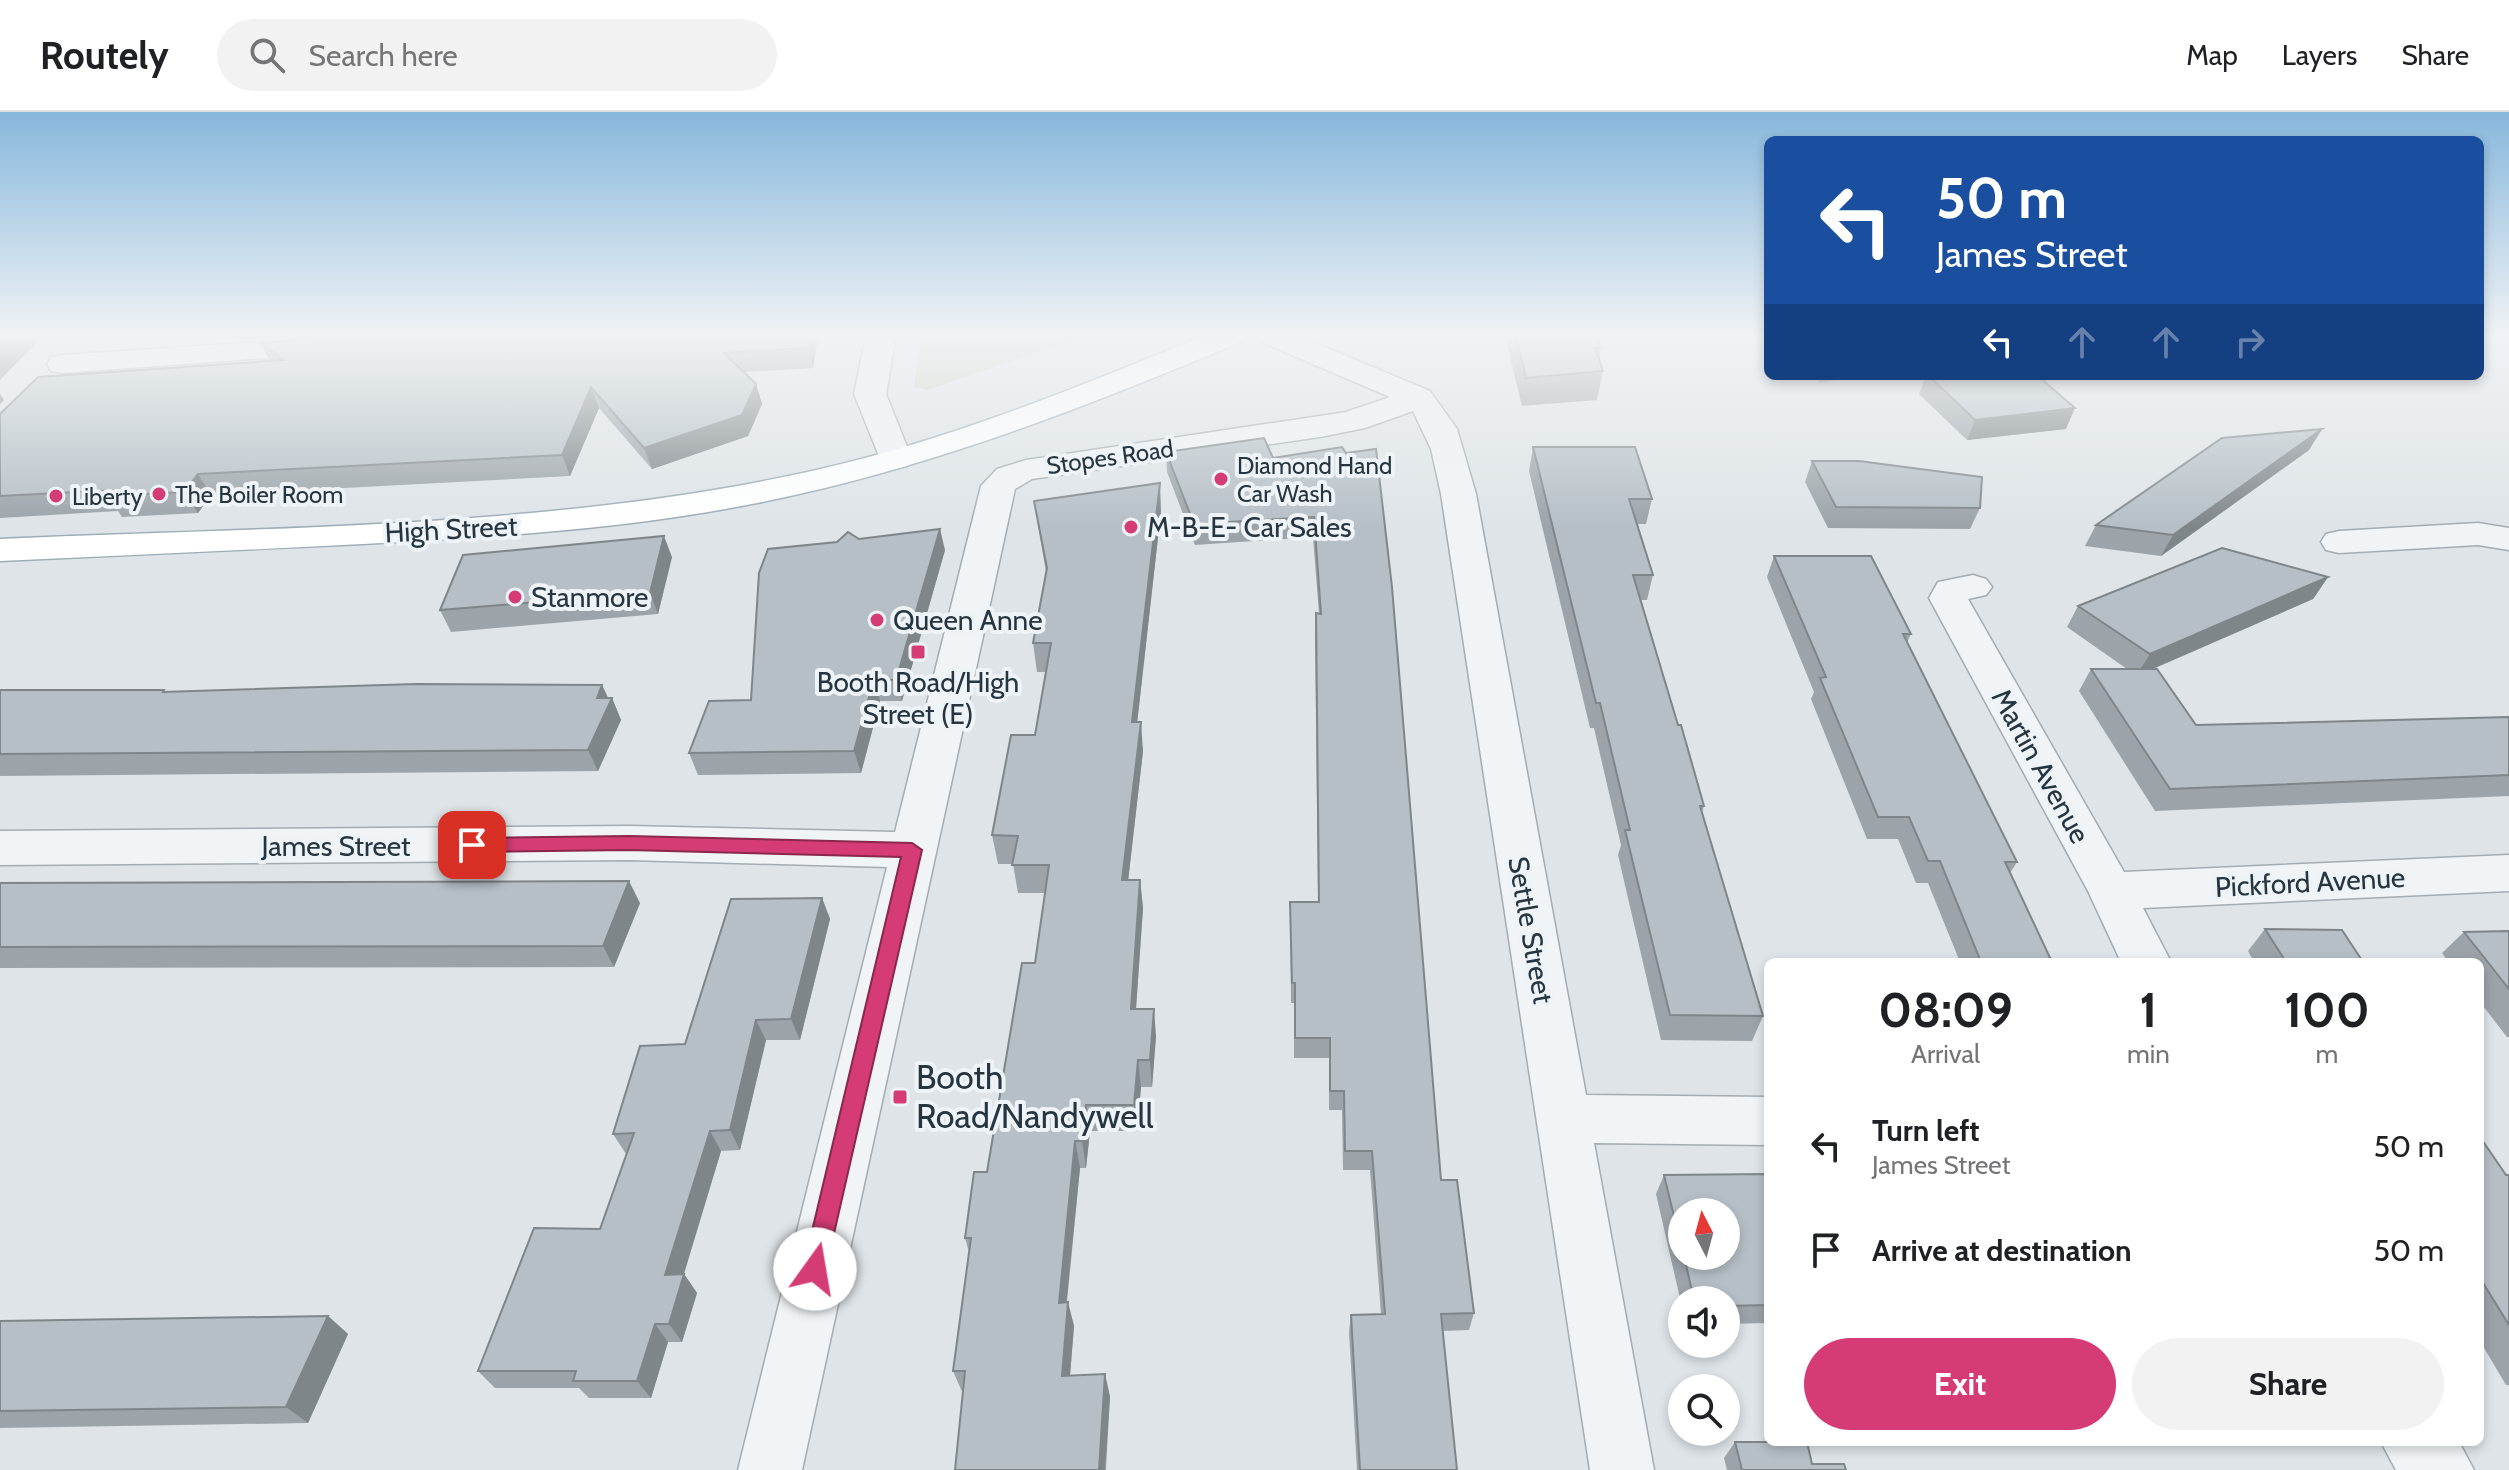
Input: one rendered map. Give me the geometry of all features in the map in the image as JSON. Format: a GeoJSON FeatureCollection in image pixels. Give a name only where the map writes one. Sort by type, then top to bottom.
{"type":"FeatureCollection","features":[{"type":"Feature","properties":{"kind":"main road","name":"Stopes Road"},"geometry":{"type":"LineString","coordinates":[[895,459],[1074,399]]}},
{"type":"Feature","properties":{"kind":"main road","name":"High Street"},"geometry":{"type":"LineString","coordinates":[[0,550],[537,525],[644,513],[759,493],[895,459]]}},
{"type":"Feature","properties":{"kind":"street"},"geometry":{"type":"LineString","coordinates":[[872,399],[895,459]]}},
{"type":"Feature","properties":{"kind":"street","name":"Stopes Road"},"geometry":{"type":"LineString","coordinates":[[912,850],[991,507],[998,486],[1009,476],[1026,470],[1353,421],[1415,399]]}},
{"type":"Feature","properties":{"kind":"street","name":"Settle Street"},"geometry":{"type":"LineString","coordinates":[[1420,399],[1439,419],[1449,462],[1622,1470]]}},
{"type":"Feature","properties":{"kind":"street"},"geometry":{"type":"LineString","coordinates":[[2339,542],[2478,534],[2509,539]]}},
{"type":"Feature","properties":{"kind":"street","name":"Martin Avenue"},"geometry":{"type":"LineString","coordinates":[[1973,587],[1951,590],[1948,598],[2111,891],[2144,958]]}},
{"type":"Feature","properties":{"kind":"street","name":"James Street"},"geometry":{"type":"LineString","coordinates":[[0,848],[629,843],[912,850]]}},
{"type":"Feature","properties":{"kind":"street"},"geometry":{"type":"LineString","coordinates":[[770,1470],[912,850]]}},
{"type":"Feature","properties":{"kind":"street","name":"Pickford Avenue"},"geometry":{"type":"LineString","coordinates":[[2111,891],[2509,873]]}},
{"type":"Feature","properties":{"kind":"street"},"geometry":{"type":"LineString","coordinates":[[1563,1119],[1764,1121]]}},
{"type":"Feature","properties":{"kind":"street"},"geometry":{"type":"LineString","coordinates":[[2417,1446],[2442,1470]]}},
{"type":"Feature","properties":{"kind":"building"},"geometry":{"type":"Polygon","coordinates":[[[15,399],[586,399],[562,455],[198,474],[184,492],[108,496],[113,490],[0,496],[0,414],[15,399]]]}},
{"type":"Feature","properties":{"kind":"building"},"geometry":{"type":"Polygon","coordinates":[[[602,399],[749,399],[742,415],[644,448],[602,399]]]}},
{"type":"Feature","properties":{"kind":"building"},"geometry":{"type":"Polygon","coordinates":[[[1953,399],[2065,399],[2075,408],[1975,420],[1953,399]]]}},
{"type":"Feature","properties":{"kind":"building"},"geometry":{"type":"Polygon","coordinates":[[[2322,429],[2173,535],[2096,525],[2222,438],[2322,429]]]}},
{"type":"Feature","properties":{"kind":"building"},"geometry":{"type":"Polygon","coordinates":[[[1264,438],[1273,458],[1342,447],[1346,453],[1376,449],[1392,587],[1441,1180],[1457,1180],[1474,1313],[1441,1314],[1457,1470],[1360,1470],[1351,1315],[1385,1314],[1372,1151],[1345,1151],[1344,1091],[1330,1091],[1330,1038],[1295,1038],[1290,902],[1319,902],[1316,613],[1321,614],[1314,517],[1194,524],[1166,452],[1264,438]]]}},
{"type":"Feature","properties":{"kind":"building"},"geometry":{"type":"Polygon","coordinates":[[[1533,447],[1635,447],[1652,499],[1629,499],[1653,575],[1633,575],[1678,725],[1681,725],[1704,806],[1700,806],[1763,1016],[1670,1015],[1625,830],[1630,830],[1600,703],[1596,703],[1533,447]]]}},
{"type":"Feature","properties":{"kind":"building"},"geometry":{"type":"Polygon","coordinates":[[[1812,461],[1859,461],[1982,477],[1980,508],[1836,507],[1812,461]]]}},
{"type":"Feature","properties":{"kind":"building"},"geometry":{"type":"Polygon","coordinates":[[[1160,483],[1132,722],[1141,722],[1122,880],[1140,880],[1131,1009],[1154,1009],[1150,1060],[1138,1060],[1134,1105],[1086,1105],[1082,1141],[1075,1141],[1059,1303],[1068,1302],[1062,1376],[1105,1374],[1099,1470],[955,1470],[965,1371],[953,1371],[971,1238],[965,1238],[974,1172],[987,1172],[1022,963],[1035,963],[1049,865],[1012,865],[1018,836],[992,835],[1011,735],[1035,735],[1051,643],[1033,643],[1047,568],[1034,501],[1160,483]]]}},
{"type":"Feature","properties":{"kind":"building"},"geometry":{"type":"Polygon","coordinates":[[[940,529],[896,680],[874,679],[854,751],[689,753],[709,701],[751,700],[759,573],[768,549],[837,542],[848,532],[859,539],[940,529]]]}},
{"type":"Feature","properties":{"kind":"building"},"geometry":{"type":"Polygon","coordinates":[[[664,536],[650,593],[440,610],[463,555],[664,536]]]}},
{"type":"Feature","properties":{"kind":"building"},"geometry":{"type":"Polygon","coordinates":[[[2222,548],[2328,577],[2150,654],[2078,606],[2222,548]]]}},
{"type":"Feature","properties":{"kind":"building"},"geometry":{"type":"Polygon","coordinates":[[[1774,556],[1871,556],[1911,634],[1903,634],[2017,862],[2005,862],[2050,958],[1979,958],[1940,861],[1928,861],[1909,817],[1878,817],[1820,678],[1826,677],[1774,556]]]}},
{"type":"Feature","properties":{"kind":"building"},"geometry":{"type":"Polygon","coordinates":[[[2091,669],[2157,669],[2196,725],[2509,717],[2509,775],[2170,789],[2091,669]]]}},
{"type":"Feature","properties":{"kind":"building"},"geometry":{"type":"Polygon","coordinates":[[[416,684],[602,685],[597,698],[612,698],[588,750],[0,754],[0,690],[163,692],[416,684]]]}},
{"type":"Feature","properties":{"kind":"building"},"geometry":{"type":"Polygon","coordinates":[[[629,881],[603,946],[0,947],[0,883],[629,881]]]}},
{"type":"Feature","properties":{"kind":"building"},"geometry":{"type":"Polygon","coordinates":[[[822,898],[791,1019],[756,1020],[730,1130],[710,1131],[665,1275],[684,1274],[669,1324],[655,1324],[637,1381],[573,1381],[576,1371],[478,1371],[534,1228],[600,1229],[634,1133],[613,1134],[640,1046],[685,1044],[731,899],[822,898]]]}},
{"type":"Feature","properties":{"kind":"building"},"geometry":{"type":"Polygon","coordinates":[[[2265,929],[2342,930],[2360,958],[2283,958],[2265,929]]]}},
{"type":"Feature","properties":{"kind":"building"},"geometry":{"type":"Polygon","coordinates":[[[2509,931],[2509,989],[2464,932],[2509,931]]]}},
{"type":"Feature","properties":{"kind":"building"},"geometry":{"type":"Polygon","coordinates":[[[2484,1143],[2509,1175],[2509,1325],[2484,1284],[2484,1143]]]}},
{"type":"Feature","properties":{"kind":"building"},"geometry":{"type":"Polygon","coordinates":[[[1764,1174],[1764,1305],[1740,1306],[1740,1286],[1691,1286],[1687,1270],[1740,1270],[1740,1198],[1670,1198],[1664,1175],[1764,1174]]]}},
{"type":"Feature","properties":{"kind":"building"},"geometry":{"type":"Polygon","coordinates":[[[328,1316],[286,1407],[0,1411],[0,1321],[328,1316]]]}},
{"type":"Feature","properties":{"kind":"building"},"geometry":{"type":"Polygon","coordinates":[[[1740,1442],[1764,1442],[1764,1446],[1808,1446],[1812,1464],[1844,1464],[1846,1470],[1742,1470],[1736,1446],[1740,1446],[1740,1442]]]}},
{"type":"Feature","properties":{"kind":"place","name":"Diamond Hand Car Wash"},"geometry":{"type":"Point","coordinates":[1221,479]}},
{"type":"Feature","properties":{"kind":"place","name":"The Boiler Room"},"geometry":{"type":"Point","coordinates":[159,494]}},
{"type":"Feature","properties":{"kind":"place","name":"Liberty"},"geometry":{"type":"Point","coordinates":[56,496]}},
{"type":"Feature","properties":{"kind":"place","name":"M-B-E- Car Sales"},"geometry":{"type":"Point","coordinates":[1131,527]}},
{"type":"Feature","properties":{"kind":"place","name":"Stanmore"},"geometry":{"type":"Point","coordinates":[515,597]}},
{"type":"Feature","properties":{"kind":"place","name":"Queen Anne"},"geometry":{"type":"Point","coordinates":[877,620]}},
{"type":"Feature","properties":{"kind":"place","name":"Booth Road/High Street (E)"},"geometry":{"type":"Point","coordinates":[918,652]}},
{"type":"Feature","properties":{"kind":"place","name":"Booth Road/Nandywell"},"geometry":{"type":"Point","coordinates":[900,1097]}},
{"type":"Feature","properties":{"kind":"route"},"geometry":{"type":"LineString","coordinates":[[472,845],[629,843],[912,850],[815,1269]]}}]}
